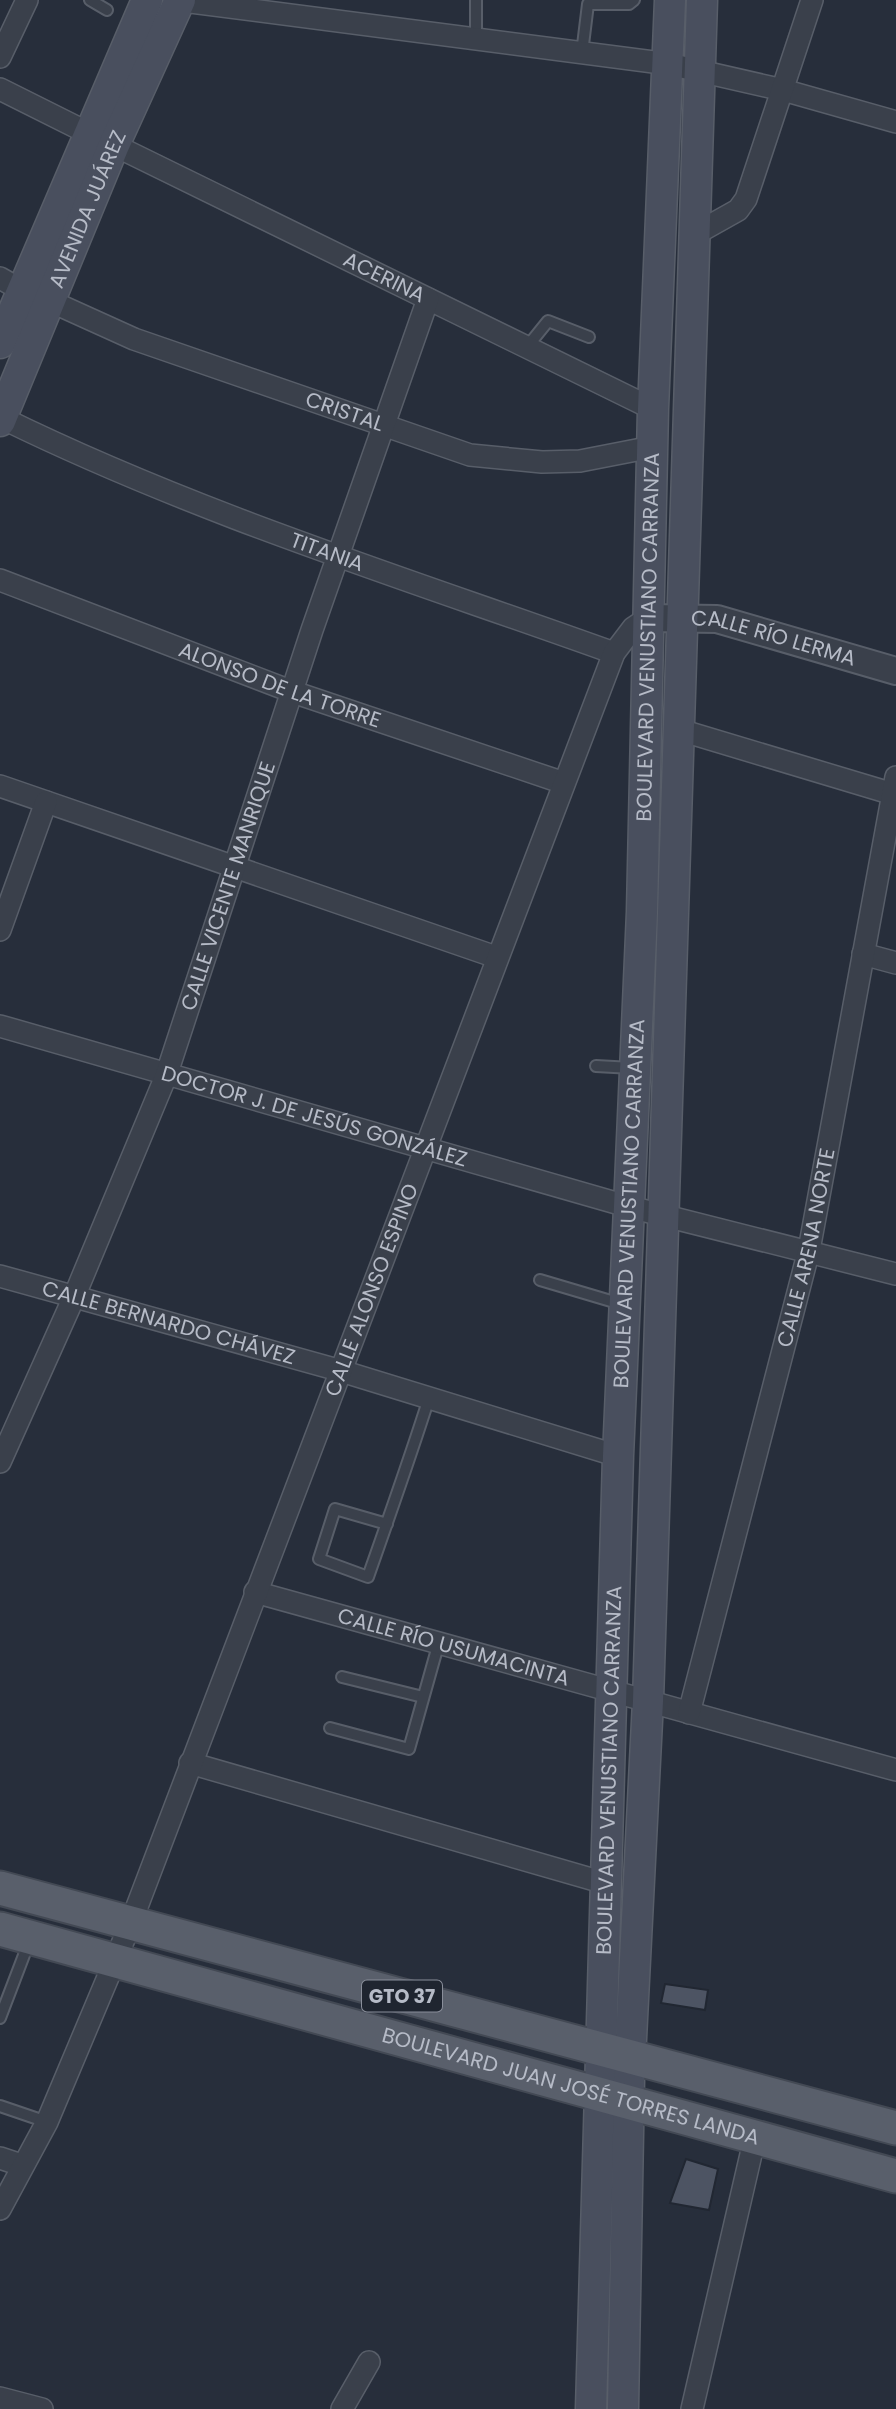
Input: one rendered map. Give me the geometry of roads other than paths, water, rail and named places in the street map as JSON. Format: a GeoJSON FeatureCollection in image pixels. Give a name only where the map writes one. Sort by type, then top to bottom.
{"type":"FeatureCollection","features":[{"type":"Feature","properties":{"kind":"main road","name":"AVENIDA JUÁREZ"},"geometry":{"type":"LineString","coordinates":[[1,419],[50,301],[147,0]]}},
{"type":"Feature","properties":{"kind":"main road","name":"BOULEVARD VENUSTIANO CARRANZA"},"geometry":{"type":"LineString","coordinates":[[616,2052],[605,1883],[613,1690],[618,1457],[642,912],[653,409],[670,0]]}},
{"type":"Feature","properties":{"kind":"main road","name":"BOULEVARD VENUSTIANO CARRANZA"},"geometry":{"type":"LineString","coordinates":[[591,2409],[616,2052],[648,1701],[662,1215],[697,233],[702,0]]}},
{"type":"Feature","properties":{"kind":"main road","name":"AVENIDA JUÁREZ"},"geometry":{"type":"LineString","coordinates":[[0,343],[10,284],[101,139],[178,1]]}},
{"type":"Feature","properties":{"kind":"main road","name":"BOULEVARD JUAN JOSÉ TORRES LANDA"},"geometry":{"type":"LineString","coordinates":[[0,1888],[130,1925],[896,2128]]}},
{"type":"Feature","properties":{"kind":"main road","name":"BOULEVARD JUAN JOSÉ TORRES LANDA"},"geometry":{"type":"LineString","coordinates":[[15,1933],[896,2176]]}},
{"type":"Feature","properties":{"kind":"main road","name":"BOULEVARD VENUSTIANO CARRANZA"},"geometry":{"type":"LineString","coordinates":[[614,2098],[623,2409]]}},
{"type":"Feature","properties":{"kind":"street"},"geometry":{"type":"LineString","coordinates":[[0,57],[27,0]]}},
{"type":"Feature","properties":{"kind":"street"},"geometry":{"type":"LineString","coordinates":[[697,233],[738,210],[746,199],[812,0]]}},
{"type":"Feature","properties":{"kind":"street"},"geometry":{"type":"LineString","coordinates":[[178,1],[669,64],[783,90],[896,122]]}},
{"type":"Feature","properties":{"kind":"street","name":"ACERINA"},"geometry":{"type":"LineString","coordinates":[[0,89],[653,409]]}},
{"type":"Feature","properties":{"kind":"street","name":"CALLE VICENTE MANRIQUE"},"geometry":{"type":"LineString","coordinates":[[0,1462],[74,1297],[166,1076],[293,692],[428,299]]}},
{"type":"Feature","properties":{"kind":"street","name":"CRISTAL"},"geometry":{"type":"LineString","coordinates":[[50,301],[134,339],[385,428],[471,455],[506,460],[580,461],[652,446]]}},
{"type":"Feature","properties":{"kind":"street","name":"TITANIA"},"geometry":{"type":"LineString","coordinates":[[1,419],[118,473],[614,653]]}},
{"type":"Feature","properties":{"kind":"street","name":"ALONSO DE LA TORRE"},"geometry":{"type":"LineString","coordinates":[[0,580],[293,692],[564,783]]}},
{"type":"Feature","properties":{"kind":"street"},"geometry":{"type":"LineString","coordinates":[[614,653],[633,628],[648,618]]}},
{"type":"Feature","properties":{"kind":"street","name":"CALLE RÍO LERMA"},"geometry":{"type":"LineString","coordinates":[[648,618],[717,619],[896,671]]}},
{"type":"Feature","properties":{"kind":"street","name":"CALLE ALONSO ESPINO"},"geometry":{"type":"LineString","coordinates":[[0,2209],[21,2165],[47,2122],[130,1925],[338,1370],[614,653]]}},
{"type":"Feature","properties":{"kind":"street"},"geometry":{"type":"LineString","coordinates":[[680,730],[894,785]]}},
{"type":"Feature","properties":{"kind":"street","name":"CALLE ARENA NORTE"},"geometry":{"type":"LineString","coordinates":[[689,1713],[809,1250],[894,785]]}},
{"type":"Feature","properties":{"kind":"street"},"geometry":{"type":"LineString","coordinates":[[0,786],[496,957]]}},
{"type":"Feature","properties":{"kind":"street"},"geometry":{"type":"LineString","coordinates":[[0,930],[46,802]]}},
{"type":"Feature","properties":{"kind":"street"},"geometry":{"type":"LineString","coordinates":[[863,954],[896,962]]}},
{"type":"Feature","properties":{"kind":"street","name":"DOCTOR J. DE JESÚS GONZÁLEZ"},"geometry":{"type":"LineString","coordinates":[[0,1026],[166,1076],[630,1207],[896,1274]]}},
{"type":"Feature","properties":{"kind":"street","name":"CALLE BERNARDO CHÁVEZ"},"geometry":{"type":"LineString","coordinates":[[0,1276],[338,1370],[618,1457]]}},
{"type":"Feature","properties":{"kind":"street","name":"CALLE RÍO USUMACINTA"},"geometry":{"type":"LineString","coordinates":[[255,1592],[896,1770]]}},
{"type":"Feature","properties":{"kind":"street"},"geometry":{"type":"LineString","coordinates":[[190,1763],[605,1883]]}},
{"type":"Feature","properties":{"kind":"street"},"geometry":{"type":"LineString","coordinates":[[692,2409],[755,2137]]}},
{"type":"Feature","properties":{"kind":"street"},"geometry":{"type":"LineString","coordinates":[[0,2158],[21,2165]]}},
{"type":"Feature","properties":{"kind":"street"},"geometry":{"type":"LineString","coordinates":[[342,2409],[369,2362]]}},
{"type":"Feature","properties":{"kind":"street"},"geometry":{"type":"LineString","coordinates":[[0,2398],[42,2409]]}},
{"type":"Feature","properties":{"kind":"lane"},"geometry":{"type":"LineString","coordinates":[[90,0],[107,10]]}},
{"type":"Feature","properties":{"kind":"lane"},"geometry":{"type":"LineString","coordinates":[[475,39],[476,0]]}},
{"type":"Feature","properties":{"kind":"lane"},"geometry":{"type":"LineString","coordinates":[[582,53],[588,4],[629,4],[634,0]]}},
{"type":"Feature","properties":{"kind":"lane"},"geometry":{"type":"LineString","coordinates":[[527,347],[548,321],[589,337]]}},
{"type":"Feature","properties":{"kind":"lane"},"geometry":{"type":"LineString","coordinates":[[596,1066],[634,1068]]}},
{"type":"Feature","properties":{"kind":"lane"},"geometry":{"type":"LineString","coordinates":[[540,1280],[625,1305]]}},
{"type":"Feature","properties":{"kind":"lane"},"geometry":{"type":"LineString","coordinates":[[387,1524],[335,1509],[318,1559],[369,1577],[387,1524],[429,1398]]}},
{"type":"Feature","properties":{"kind":"lane"},"geometry":{"type":"LineString","coordinates":[[330,1728],[409,1748],[439,1642]]}},
{"type":"Feature","properties":{"kind":"lane"},"geometry":{"type":"LineString","coordinates":[[342,1677],[423,1697]]}},
{"type":"Feature","properties":{"kind":"lane"},"geometry":{"type":"LineString","coordinates":[[0,2018],[15,1933]]}},
{"type":"Feature","properties":{"kind":"lane"},"geometry":{"type":"LineString","coordinates":[[0,2106],[47,2122]]}}]}
